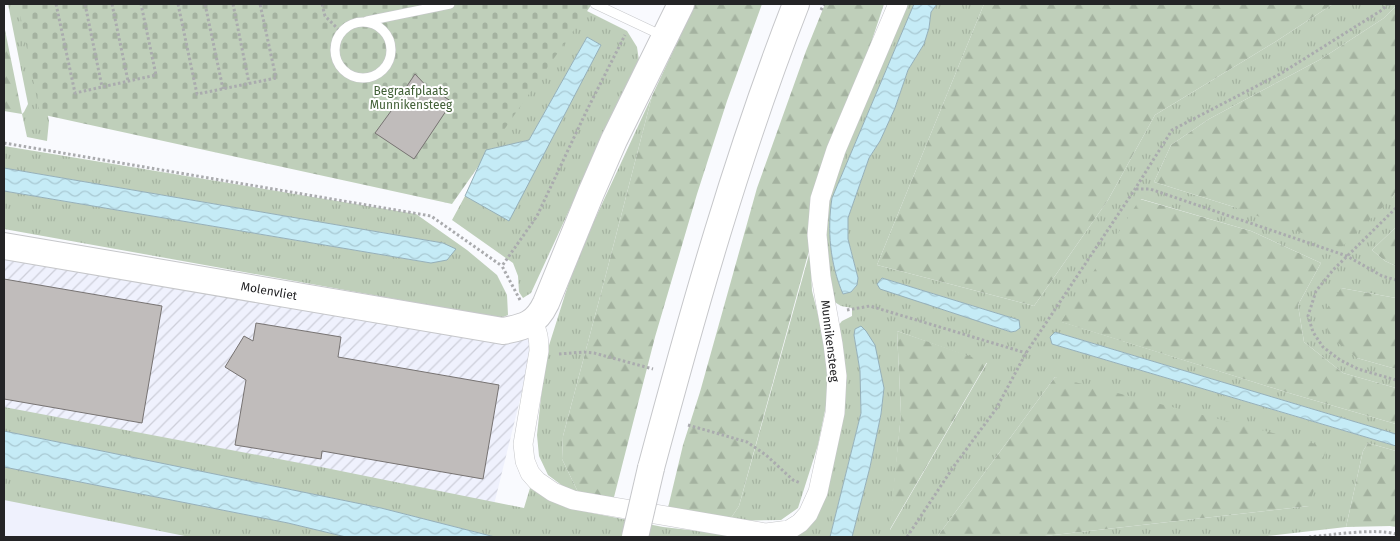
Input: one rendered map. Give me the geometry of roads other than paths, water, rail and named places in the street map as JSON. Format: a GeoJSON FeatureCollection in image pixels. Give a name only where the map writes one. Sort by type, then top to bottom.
{"type":"FeatureCollection","features":[{"type":"Feature","properties":{"kind":"street"},"geometry":{"type":"LineString","coordinates":[[532,322],[541,314],[546,304],[591,192],[680,4]]}},
{"type":"Feature","properties":{"kind":"street"},"geometry":{"type":"LineString","coordinates":[[635,537],[691,320],[712,248],[750,131],[796,4]]}},
{"type":"Feature","properties":{"kind":"street","name":"Munnikensteeg"},"geometry":{"type":"LineString","coordinates":[[532,322],[537,330],[539,350],[523,444],[525,461],[530,473],[537,481],[552,492],[573,500],[766,533],[788,530],[800,523],[813,505],[818,492],[835,413],[837,376],[821,277],[817,236],[820,199],[836,150],[898,4]]}},
{"type":"Feature","properties":{"kind":"street","name":"Molenvliet"},"geometry":{"type":"LineString","coordinates":[[4,246],[503,331],[518,328],[532,322]]}},
{"type":"Feature","properties":{"kind":"lane"},"geometry":{"type":"LineString","coordinates":[[362,22],[372,23],[385,33],[390,42],[391,54],[388,63],[382,71],[372,77],[362,78],[345,73],[335,56],[334,47],[338,35],[345,28],[354,23],[450,4]]}},
{"type":"Feature","properties":{"kind":"lane"},"geometry":{"type":"LineString","coordinates":[[595,4],[664,37]]}},
{"type":"Feature","properties":{"kind":"water"},"geometry":{"type":"Polygon","coordinates":[[[914,4],[937,4],[931,12],[924,44],[908,70],[895,108],[880,141],[869,158],[848,218],[848,239],[858,278],[857,285],[851,292],[843,294],[832,259],[830,222],[832,198],[914,4]]]}},
{"type":"Feature","properties":{"kind":"water"},"geometry":{"type":"Polygon","coordinates":[[[587,37],[601,45],[509,221],[465,196],[486,150],[529,140],[587,37]]]}},
{"type":"Feature","properties":{"kind":"water"},"geometry":{"type":"Polygon","coordinates":[[[4,168],[443,243],[456,249],[447,260],[431,263],[4,191],[4,168]]]}},
{"type":"Feature","properties":{"kind":"water"},"geometry":{"type":"Polygon","coordinates":[[[882,278],[1019,320],[1020,328],[1011,332],[880,289],[877,284],[882,278]]]}},
{"type":"Feature","properties":{"kind":"water"},"geometry":{"type":"Polygon","coordinates":[[[861,326],[875,345],[884,388],[881,414],[852,537],[830,537],[861,413],[860,371],[854,335],[855,329],[861,326]]]}},
{"type":"Feature","properties":{"kind":"water"},"geometry":{"type":"Polygon","coordinates":[[[1055,332],[1396,434],[1396,446],[1052,344],[1050,337],[1055,332]]]}},
{"type":"Feature","properties":{"kind":"water"},"geometry":{"type":"Polygon","coordinates":[[[4,431],[381,508],[495,537],[346,537],[288,523],[4,467],[4,431]]]}},
{"type":"Feature","properties":{"kind":"park label","name":"Begraafplaats Munnikensteeg"},"geometry":{"type":"Point","coordinates":[411,98]}}]}
